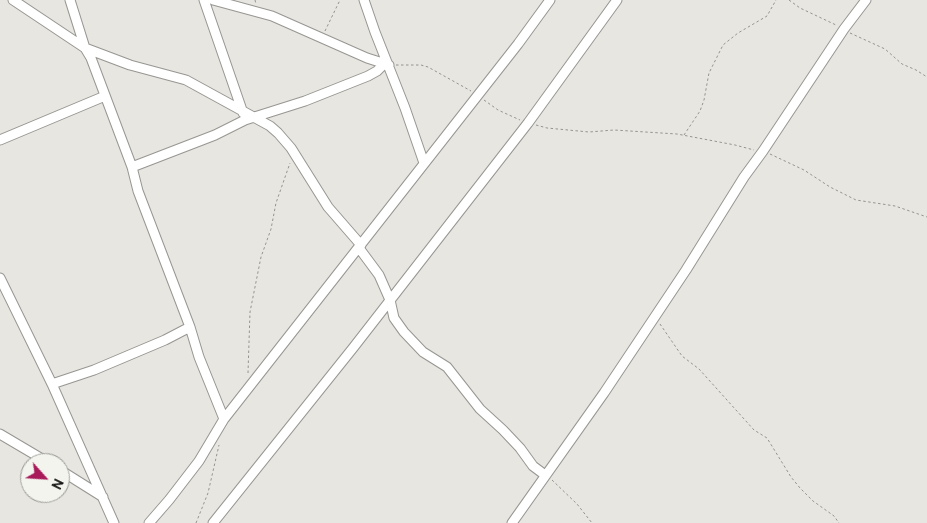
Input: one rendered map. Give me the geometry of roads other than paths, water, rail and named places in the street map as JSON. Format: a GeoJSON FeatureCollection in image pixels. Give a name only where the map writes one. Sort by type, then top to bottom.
{"type":"FeatureCollection","features":[{"type":"Feature","properties":{"kind":"street"},"geometry":{"type":"LineString","coordinates":[[13,0],[85,48],[130,65],[186,80],[255,117],[278,133],[294,153],[328,207],[360,247],[379,275],[390,300],[394,318],[414,344],[447,367],[480,409],[520,448],[533,466],[545,475]]}},
{"type":"Feature","properties":{"kind":"street"},"geometry":{"type":"LineString","coordinates":[[70,0],[85,48],[106,96],[132,167],[138,191],[190,327],[199,357],[224,419]]}},
{"type":"Feature","properties":{"kind":"street"},"geometry":{"type":"LineString","coordinates":[[204,0],[245,120]]}},
{"type":"Feature","properties":{"kind":"street"},"geometry":{"type":"LineString","coordinates":[[213,0],[272,16],[367,58],[387,64]]}},
{"type":"Feature","properties":{"kind":"street"},"geometry":{"type":"LineString","coordinates":[[364,0],[424,163]]}},
{"type":"Feature","properties":{"kind":"street"},"geometry":{"type":"LineString","coordinates":[[149,523],[199,461],[224,419],[360,247],[550,0]]}},
{"type":"Feature","properties":{"kind":"street"},"geometry":{"type":"LineString","coordinates":[[213,523],[354,348],[528,123],[617,0]]}},
{"type":"Feature","properties":{"kind":"street"},"geometry":{"type":"LineString","coordinates":[[512,523],[604,393],[744,177],[844,29],[866,0]]}},
{"type":"Feature","properties":{"kind":"street"},"geometry":{"type":"LineString","coordinates":[[132,167],[215,135],[245,120],[305,101],[368,76],[387,64]]}},
{"type":"Feature","properties":{"kind":"street"},"geometry":{"type":"LineString","coordinates":[[0,140],[106,96]]}},
{"type":"Feature","properties":{"kind":"street"},"geometry":{"type":"LineString","coordinates":[[0,278],[52,384],[114,523]]}},
{"type":"Feature","properties":{"kind":"street"},"geometry":{"type":"LineString","coordinates":[[52,384],[94,370],[165,340],[190,327]]}},
{"type":"Feature","properties":{"kind":"street"},"geometry":{"type":"LineString","coordinates":[[0,434],[32,453]]}},
{"type":"Feature","properties":{"kind":"street"},"geometry":{"type":"LineString","coordinates":[[70,476],[104,497]]}}]}
